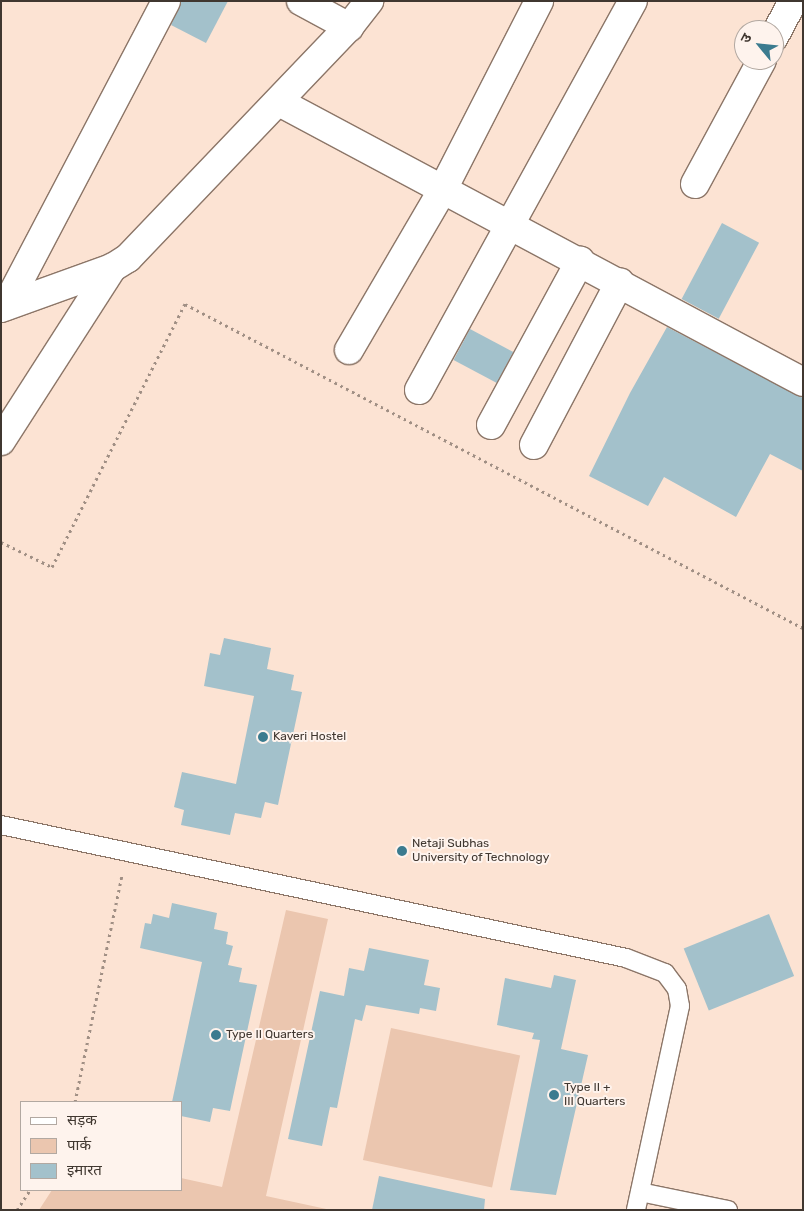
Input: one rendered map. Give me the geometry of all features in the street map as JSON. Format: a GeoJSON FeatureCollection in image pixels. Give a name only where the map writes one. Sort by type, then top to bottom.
{"type":"FeatureCollection","features":[{"type":"Feature","properties":{"kind":"street"},"geometry":{"type":"LineString","coordinates":[[4,307],[166,1]]}},
{"type":"Feature","properties":{"kind":"street"},"geometry":{"type":"LineString","coordinates":[[301,1],[350,27]]}},
{"type":"Feature","properties":{"kind":"street"},"geometry":{"type":"LineString","coordinates":[[4,307],[112,268],[142,246],[350,27],[369,1]]}},
{"type":"Feature","properties":{"kind":"street"},"geometry":{"type":"LineString","coordinates":[[349,350],[443,188],[539,1]]}},
{"type":"Feature","properties":{"kind":"street"},"geometry":{"type":"LineString","coordinates":[[419,390],[633,1]]}},
{"type":"Feature","properties":{"kind":"street"},"geometry":{"type":"LineString","coordinates":[[783,20],[793,1]]}},
{"type":"Feature","properties":{"kind":"street"},"geometry":{"type":"LineString","coordinates":[[695,184],[757,70]]}},
{"type":"Feature","properties":{"kind":"street"},"geometry":{"type":"LineString","coordinates":[[279,102],[620,282],[803,382]]}},
{"type":"Feature","properties":{"kind":"street"},"geometry":{"type":"LineString","coordinates":[[491,425],[580,261]]}},
{"type":"Feature","properties":{"kind":"street"},"geometry":{"type":"LineString","coordinates":[[1,441],[112,268]]}},
{"type":"Feature","properties":{"kind":"street"},"geometry":{"type":"LineString","coordinates":[[534,445],[620,282]]}},
{"type":"Feature","properties":{"kind":"lane"},"geometry":{"type":"LineString","coordinates":[[1,826],[626,958],[665,973],[677,989],[680,1006],[636,1210]]}},
{"type":"Feature","properties":{"kind":"lane"},"geometry":{"type":"LineString","coordinates":[[640,1192],[728,1210]]}},
{"type":"Feature","properties":{"kind":"path"},"geometry":{"type":"LineString","coordinates":[[1,542],[52,567],[185,304],[803,628]]}},
{"type":"Feature","properties":{"kind":"path"},"geometry":{"type":"LineString","coordinates":[[75,1101],[127,854]]}},
{"type":"Feature","properties":{"kind":"path"},"geometry":{"type":"LineString","coordinates":[[17,1210],[29,1191]]}},
{"type":"Feature","properties":{"kind":"green space"},"geometry":{"type":"Polygon","coordinates":[[[286,910],[328,919],[266,1196],[331,1210],[39,1210],[51,1191],[182,1191],[182,1178],[222,1187],[286,910]]]}},
{"type":"Feature","properties":{"kind":"green space"},"geometry":{"type":"Polygon","coordinates":[[[391,1028],[520,1055],[492,1187],[363,1160],[391,1028]]]}},
{"type":"Feature","properties":{"kind":"building"},"geometry":{"type":"Polygon","coordinates":[[[181,1],[228,1],[206,43],[171,25],[181,1]]]}},
{"type":"Feature","properties":{"kind":"building"},"geometry":{"type":"Polygon","coordinates":[[[722,223],[759,243],[719,319],[682,299],[722,223]]]}},
{"type":"Feature","properties":{"kind":"building"},"geometry":{"type":"Polygon","coordinates":[[[667,327],[803,398],[803,471],[770,454],[736,517],[664,477],[648,506],[589,476],[630,393],[667,327]]]}},
{"type":"Feature","properties":{"kind":"building"},"geometry":{"type":"Polygon","coordinates":[[[470,329],[513,352],[497,383],[454,360],[470,329]]]}},
{"type":"Feature","properties":{"kind":"building","name":"Kaveri Hostel"},"geometry":{"type":"Polygon","coordinates":[[[224,638],[271,648],[267,669],[294,675],[291,690],[302,692],[278,805],[265,802],[261,818],[235,813],[230,835],[181,825],[184,810],[174,807],[182,772],[236,784],[254,696],[204,686],[210,653],[220,655],[224,638]]]}},
{"type":"Feature","properties":{"kind":"building","name":"Type II Quarters"},"geometry":{"type":"Polygon","coordinates":[[[172,903],[217,913],[214,929],[228,932],[226,944],[233,946],[228,965],[242,968],[239,982],[257,985],[230,1111],[213,1108],[210,1122],[182,1116],[182,1101],[172,1101],[202,962],[140,948],[145,923],[151,924],[153,914],[169,918],[172,903]]]}},
{"type":"Feature","properties":{"kind":"building"},"geometry":{"type":"Polygon","coordinates":[[[769,914],[794,976],[709,1011],[684,948],[769,914]]]}},
{"type":"Feature","properties":{"kind":"building"},"geometry":{"type":"Polygon","coordinates":[[[369,948],[429,960],[424,985],[440,988],[436,1011],[420,1008],[419,1014],[366,1005],[362,1021],[355,1019],[337,1108],[330,1107],[322,1146],[288,1139],[320,991],[344,996],[349,968],[364,971],[369,948]]]}},
{"type":"Feature","properties":{"kind":"building","name":"Type II + III Quarters"},"geometry":{"type":"Polygon","coordinates":[[[554,975],[576,980],[561,1049],[588,1055],[556,1195],[510,1190],[540,1040],[532,1039],[534,1033],[497,1025],[505,978],[551,988],[554,975]]]}},
{"type":"Feature","properties":{"kind":"building"},"geometry":{"type":"Polygon","coordinates":[[[379,1176],[485,1199],[484,1210],[372,1210],[379,1176]]]}},
{"type":"Feature","properties":{"kind":"place","name":"Kaveri Hostel"},"geometry":{"type":"Point","coordinates":[263,737]}},
{"type":"Feature","properties":{"kind":"place","name":"Netaji Subhas University of Technology"},"geometry":{"type":"Point","coordinates":[402,851]}},
{"type":"Feature","properties":{"kind":"place","name":"Type II Quarters"},"geometry":{"type":"Point","coordinates":[216,1035]}},
{"type":"Feature","properties":{"kind":"place","name":"Type II + III Quarters"},"geometry":{"type":"Point","coordinates":[554,1095]}}]}
